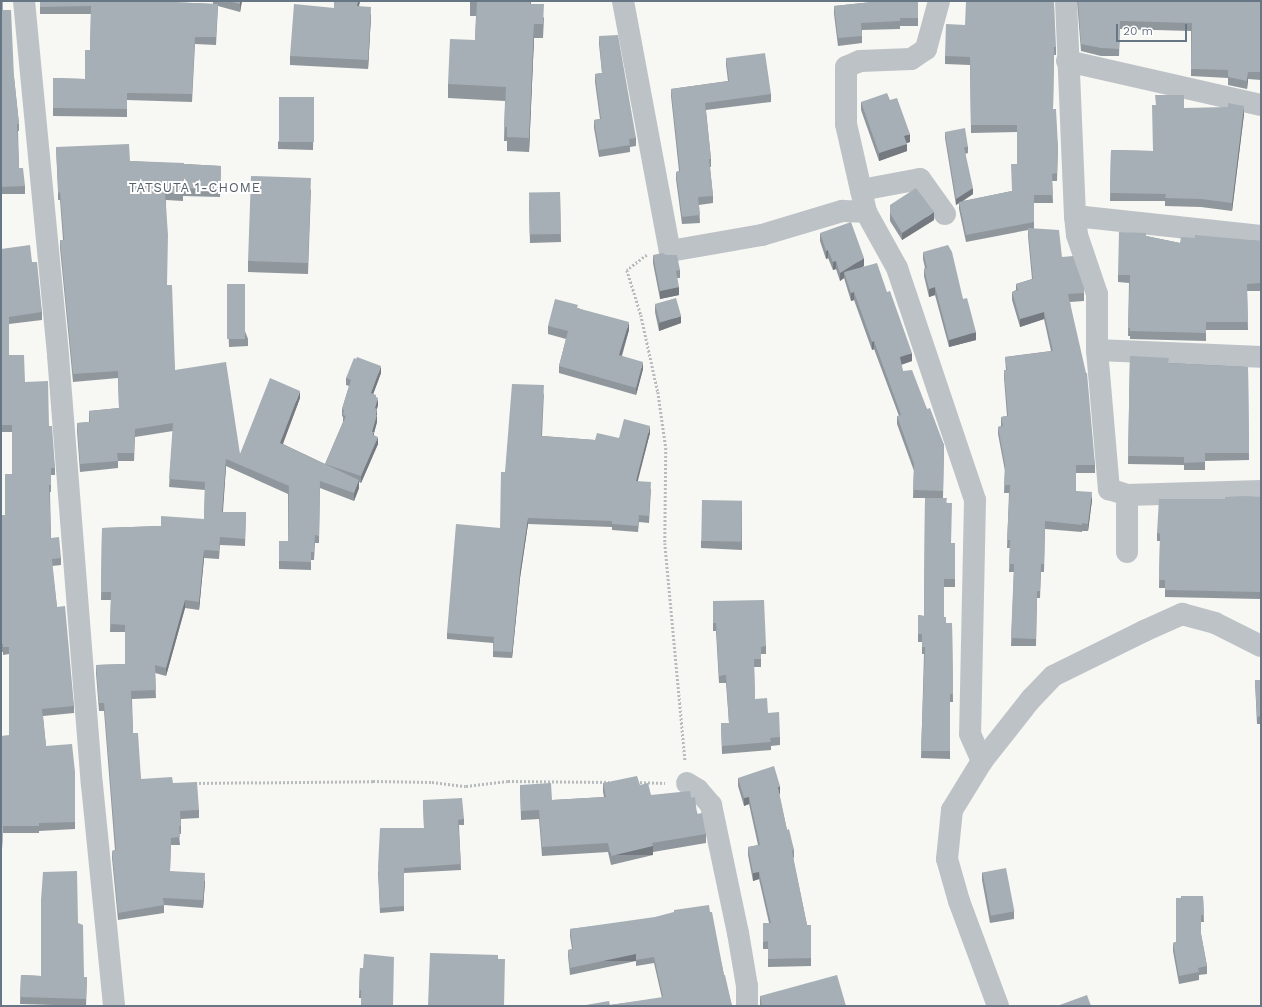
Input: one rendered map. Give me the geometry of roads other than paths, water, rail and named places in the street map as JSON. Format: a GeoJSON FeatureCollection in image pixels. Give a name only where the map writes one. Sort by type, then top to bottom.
{"type":"FeatureCollection","features":[{"type":"Feature","properties":{"kind":"street"},"geometry":{"type":"LineString","coordinates":[[24,1],[58,355],[92,777],[114,1006]]}},
{"type":"Feature","properties":{"kind":"street"},"geometry":{"type":"LineString","coordinates":[[623,1],[670,251],[762,235],[842,211],[866,212]]}},
{"type":"Feature","properties":{"kind":"street"},"geometry":{"type":"LineString","coordinates":[[939,1],[926,49],[911,58],[860,61],[846,67],[846,124],[866,212],[897,268],[975,500],[970,734],[982,761]]}},
{"type":"Feature","properties":{"kind":"street"},"geometry":{"type":"LineString","coordinates":[[1066,1],[1067,61],[1075,216],[1077,235],[1097,294],[1097,350],[1109,489],[1127,495],[1261,491]]}},
{"type":"Feature","properties":{"kind":"street"},"geometry":{"type":"LineString","coordinates":[[1067,61],[1261,105]]}},
{"type":"Feature","properties":{"kind":"street"},"geometry":{"type":"LineString","coordinates":[[861,190],[920,179],[945,214]]}},
{"type":"Feature","properties":{"kind":"street"},"geometry":{"type":"LineString","coordinates":[[1075,216],[1261,236]]}},
{"type":"Feature","properties":{"kind":"street"},"geometry":{"type":"LineString","coordinates":[[1097,350],[1261,357]]}},
{"type":"Feature","properties":{"kind":"street"},"geometry":{"type":"LineString","coordinates":[[1127,495],[1127,552]]}},
{"type":"Feature","properties":{"kind":"street"},"geometry":{"type":"LineString","coordinates":[[998,1006],[959,901],[948,859],[952,810],[982,761],[1032,699],[1053,676],[1182,614],[1215,623],[1261,646]]}},
{"type":"Feature","properties":{"kind":"street"},"geometry":{"type":"LineString","coordinates":[[687,783],[698,790],[711,805],[738,933],[747,986],[747,1006]]}},
{"type":"Feature","properties":{"kind":"district","name":"TATSUTA 1-CHOME"},"geometry":{"type":"Point","coordinates":[195,188]}}]}
